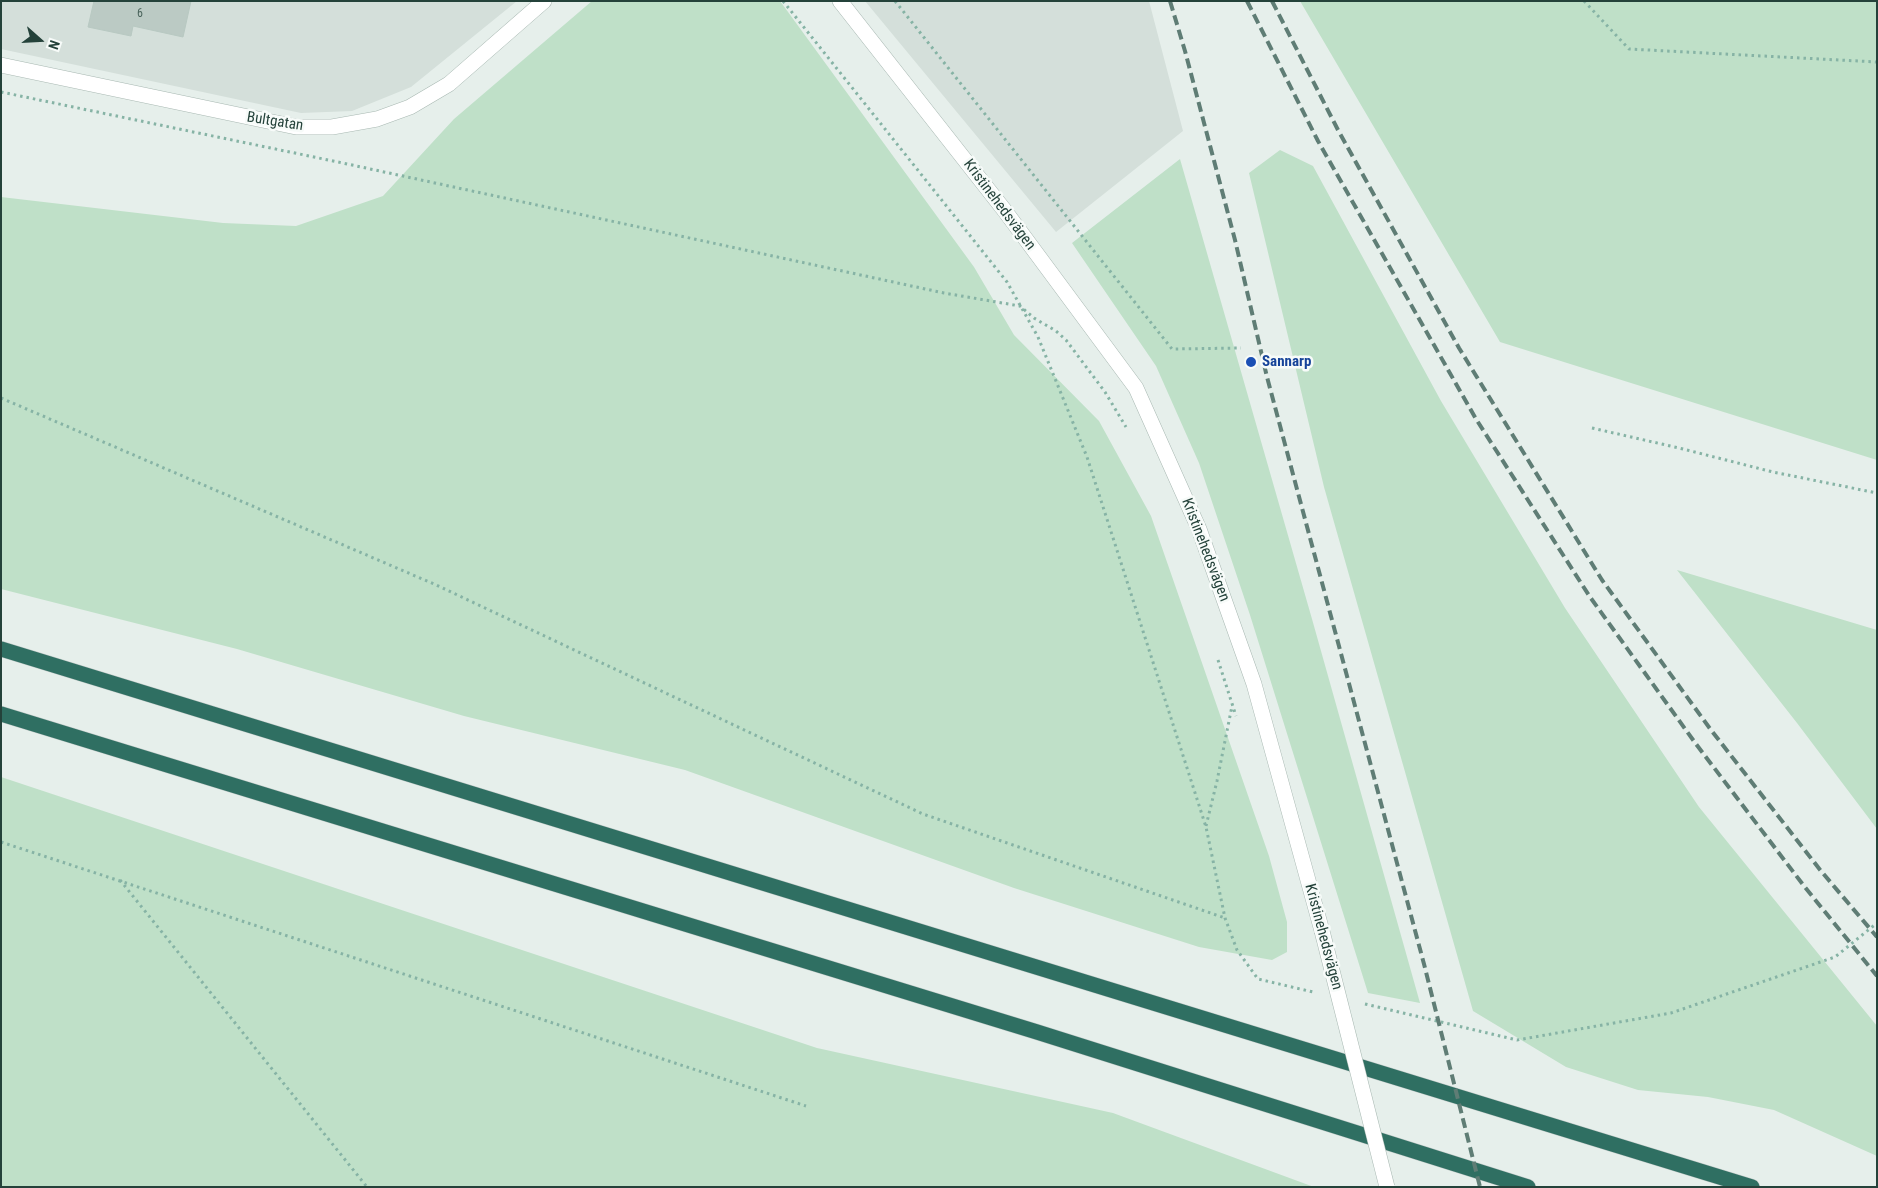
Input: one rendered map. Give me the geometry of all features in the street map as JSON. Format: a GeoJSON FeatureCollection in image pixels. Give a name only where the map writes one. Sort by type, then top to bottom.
{"type":"FeatureCollection","features":[{"type":"Feature","properties":{"kind":"highway"},"geometry":{"type":"LineString","coordinates":[[1,649],[1752,1187]]}},
{"type":"Feature","properties":{"kind":"highway"},"geometry":{"type":"LineString","coordinates":[[1,714],[1028,1029],[1528,1187]]}},
{"type":"Feature","properties":{"kind":"street","name":"Bultgatan"},"geometry":{"type":"LineString","coordinates":[[1,65],[296,127],[332,127],[377,119],[410,107],[441,89],[544,1]]}},
{"type":"Feature","properties":{"kind":"street","name":"Kristinehedsvägen"},"geometry":{"type":"LineString","coordinates":[[840,1],[1005,211],[1136,388],[1199,529],[1254,684],[1322,931],[1387,1187]]}},
{"type":"Feature","properties":{"kind":"path"},"geometry":{"type":"LineString","coordinates":[[783,1],[1001,274],[1038,337],[1087,457],[1206,827],[1225,918],[1237,950],[1258,979],[1316,992]]}},
{"type":"Feature","properties":{"kind":"path"},"geometry":{"type":"LineString","coordinates":[[895,1],[1172,349],[1241,348]]}},
{"type":"Feature","properties":{"kind":"path"},"geometry":{"type":"LineString","coordinates":[[1584,1],[1629,49],[1877,62]]}},
{"type":"Feature","properties":{"kind":"path"},"geometry":{"type":"LineString","coordinates":[[1,92],[338,162],[944,293],[1020,306],[1066,340],[1105,392],[1129,433]]}},
{"type":"Feature","properties":{"kind":"path"},"geometry":{"type":"LineString","coordinates":[[1,398],[434,584],[923,814],[1225,918]]}},
{"type":"Feature","properties":{"kind":"path"},"geometry":{"type":"LineString","coordinates":[[1592,428],[1773,472],[1877,493]]}},
{"type":"Feature","properties":{"kind":"path"},"geometry":{"type":"LineString","coordinates":[[1206,827],[1232,705],[1218,659]]}},
{"type":"Feature","properties":{"kind":"path"},"geometry":{"type":"LineString","coordinates":[[1,842],[806,1106]]}},
{"type":"Feature","properties":{"kind":"path"},"geometry":{"type":"LineString","coordinates":[[120,880],[367,1187]]}},
{"type":"Feature","properties":{"kind":"path"},"geometry":{"type":"LineString","coordinates":[[1364,1004],[1517,1040],[1671,1013],[1834,958],[1877,923]]}},
{"type":"Feature","properties":{"kind":"shaded area"},"geometry":{"type":"Polygon","coordinates":[[[1,1],[517,1],[411,87],[352,111],[301,113],[1,49],[1,1]]]}},
{"type":"Feature","properties":{"kind":"shaded area"},"geometry":{"type":"Polygon","coordinates":[[[865,1],[1149,1],[1183,131],[1056,232],[865,1]]]}},
{"type":"Feature","properties":{"kind":"green space"},"geometry":{"type":"Polygon","coordinates":[[[592,1],[780,1],[974,267],[1014,335],[1099,421],[1151,516],[1269,856],[1287,922],[1287,952],[1272,960],[1199,947],[1014,888],[685,770],[464,716],[237,649],[1,589],[1,197],[223,223],[296,226],[383,196],[454,119],[592,1]]]}},
{"type":"Feature","properties":{"kind":"green space"},"geometry":{"type":"Polygon","coordinates":[[[1300,1],[1877,1],[1877,460],[1500,342],[1300,1]]]}},
{"type":"Feature","properties":{"kind":"green space"},"geometry":{"type":"Polygon","coordinates":[[[1280,150],[1313,166],[1441,401],[1565,608],[1699,807],[1877,1026],[1877,1156],[1774,1110],[1708,1097],[1638,1090],[1566,1067],[1473,1011],[1324,487],[1249,173],[1280,150]]]}},
{"type":"Feature","properties":{"kind":"green space"},"geometry":{"type":"Polygon","coordinates":[[[1180,159],[1420,1003],[1368,993],[1250,615],[1199,463],[1156,366],[1072,243],[1180,159]]]}},
{"type":"Feature","properties":{"kind":"green space"},"geometry":{"type":"Polygon","coordinates":[[[1677,570],[1877,630],[1877,829],[1797,723],[1677,570]]]}},
{"type":"Feature","properties":{"kind":"green space"},"geometry":{"type":"Polygon","coordinates":[[[1,777],[817,1048],[1113,1113],[1314,1187],[1,1187],[1,777]]]}},
{"type":"Feature","properties":{"kind":"building"},"geometry":{"type":"Polygon","coordinates":[[[94,1],[191,1],[183,37],[133,26],[131,36],[88,27],[94,1]]]}},
{"type":"Feature","properties":{"kind":"railway"},"geometry":{"type":"LineString","coordinates":[[1170,1],[1235,240],[1267,377],[1424,964],[1480,1187]]}},
{"type":"Feature","properties":{"kind":"railway"},"geometry":{"type":"LineString","coordinates":[[1247,1],[1318,141],[1476,419],[1590,597],[1696,744],[1804,886],[1877,976]]}},
{"type":"Feature","properties":{"kind":"railway"},"geometry":{"type":"LineString","coordinates":[[1272,1],[1338,130],[1459,348],[1602,580],[1711,730],[1821,871],[1877,937]]}},
{"type":"Feature","properties":{"kind":"place","name":"Sannarp"},"geometry":{"type":"Point","coordinates":[1251,362]}}]}
